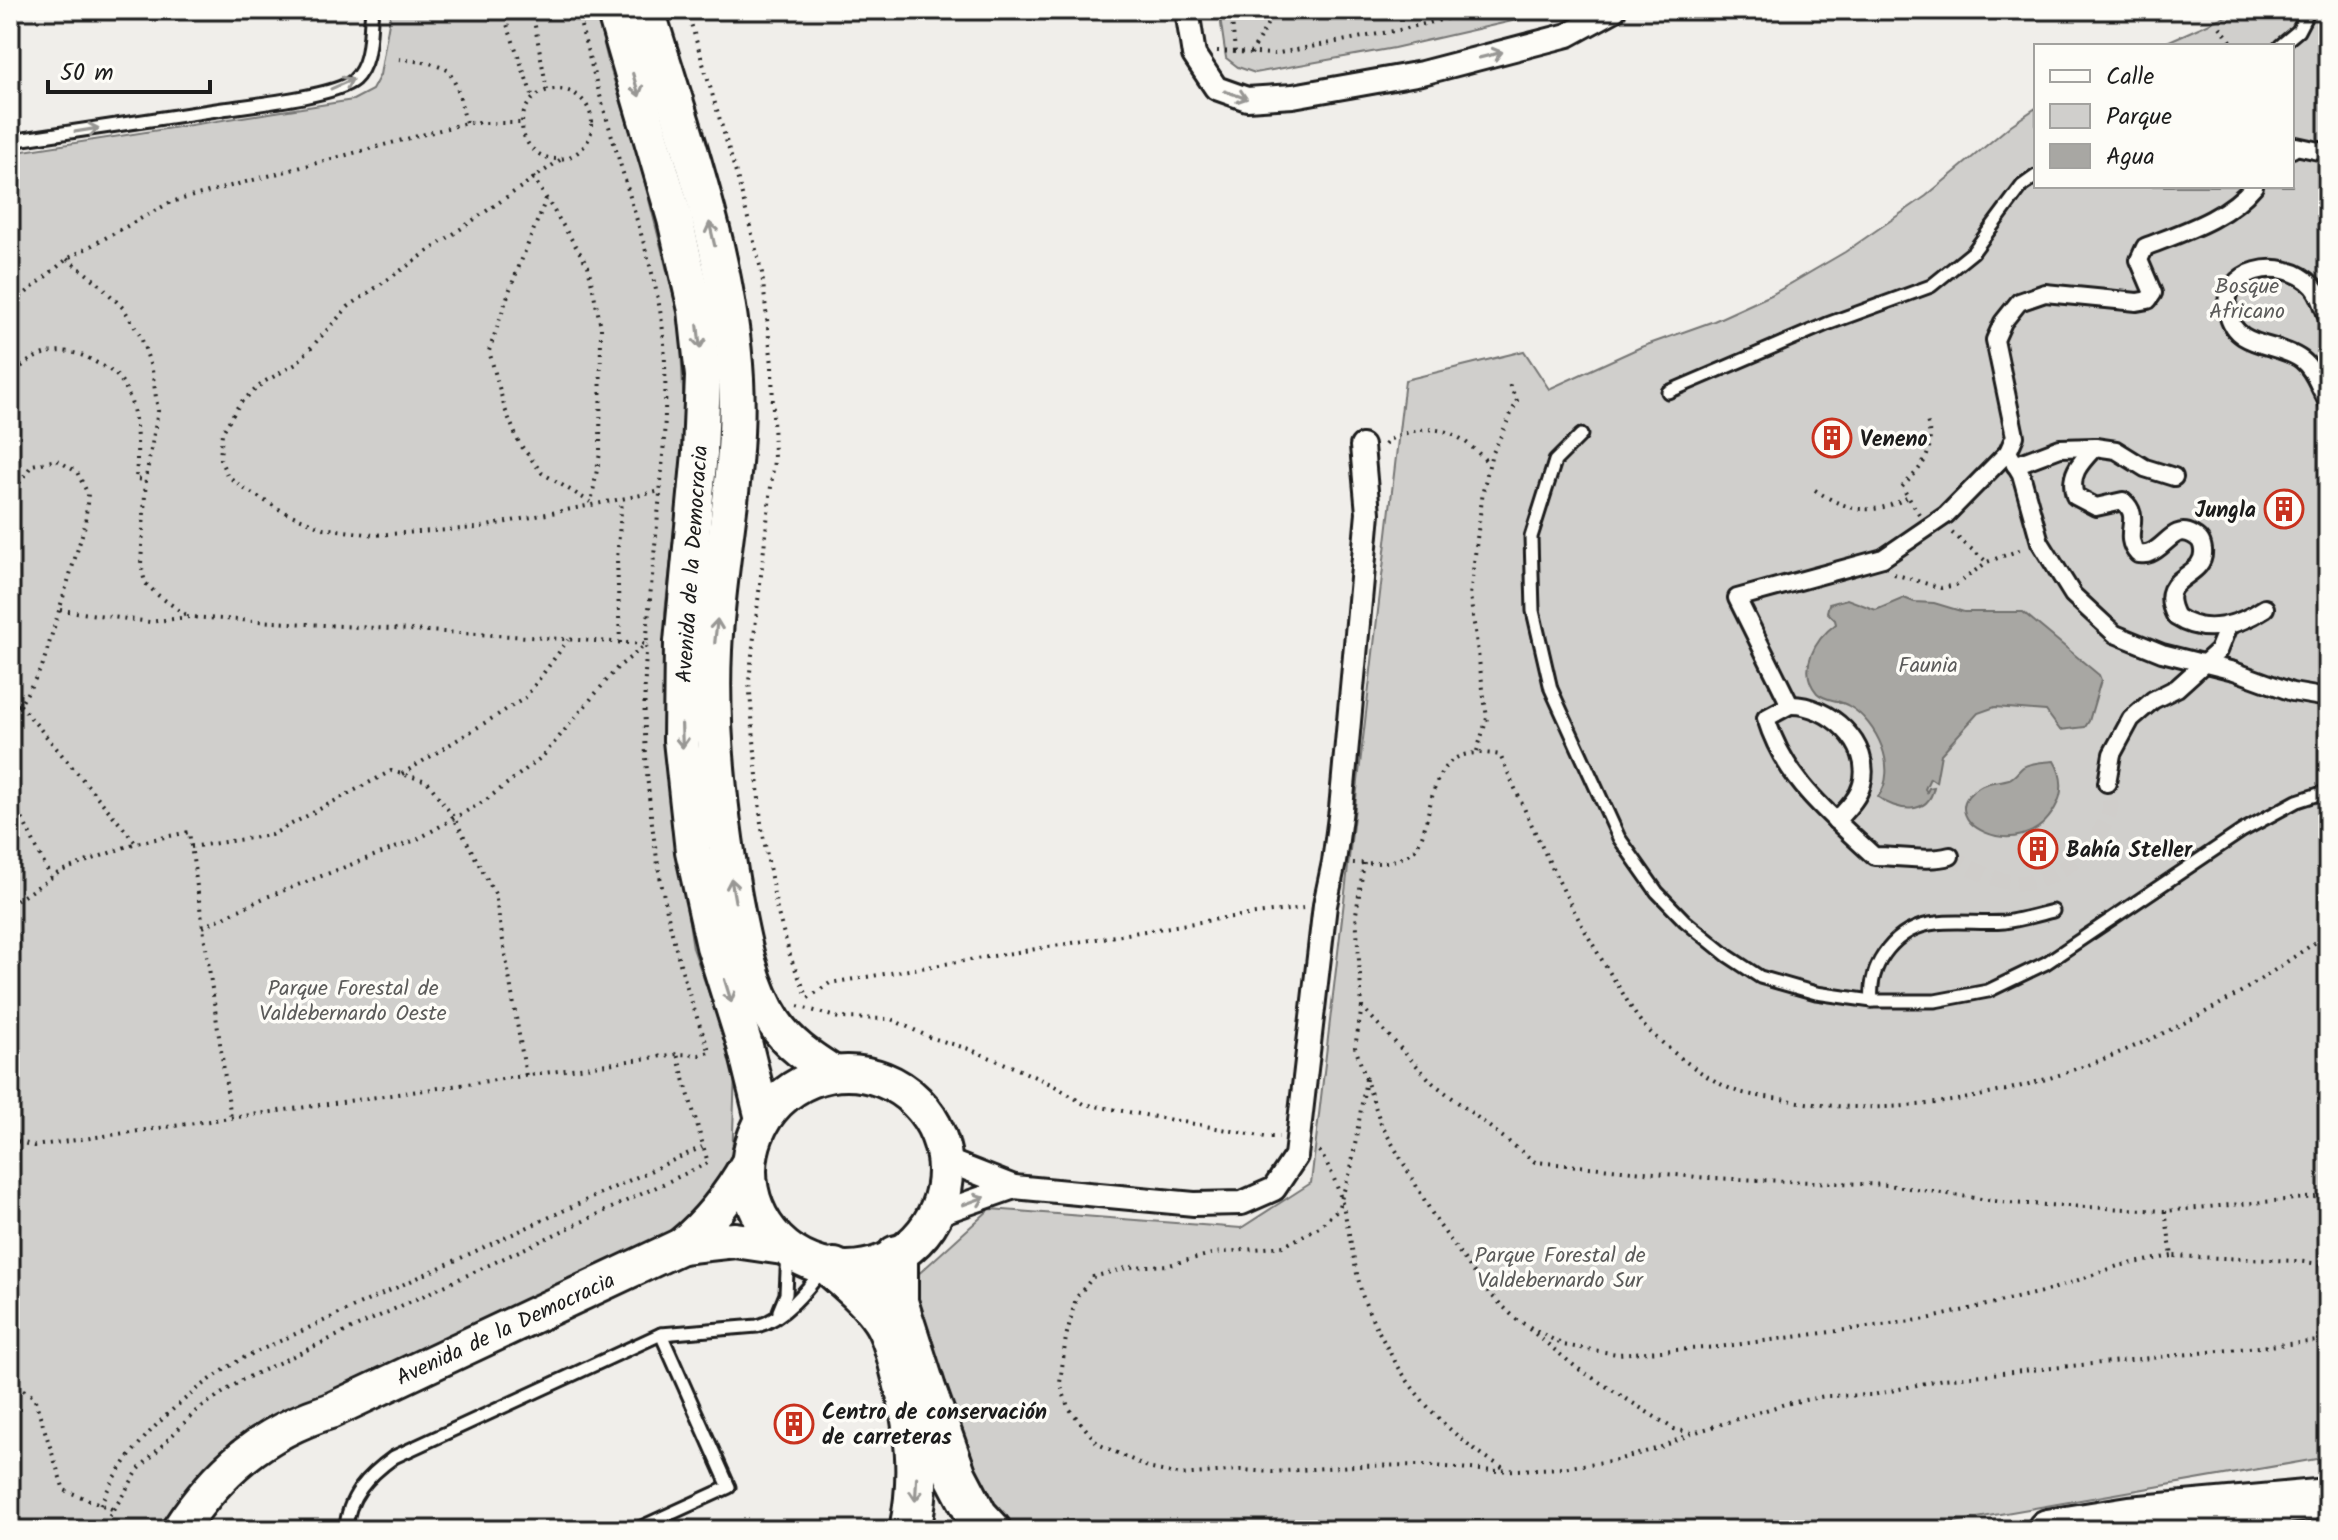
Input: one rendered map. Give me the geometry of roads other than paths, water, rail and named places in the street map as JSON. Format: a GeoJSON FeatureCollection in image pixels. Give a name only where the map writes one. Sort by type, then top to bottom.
{"type":"FeatureCollection","features":[{"type":"Feature","properties":{"kind":"highway"},"geometry":{"type":"LineString","coordinates":[[897,1256],[897,1302],[925,1389],[956,1476],[977,1516],[990,1530]]}},
{"type":"Feature","properties":{"kind":"highway"},"geometry":{"type":"LineString","coordinates":[[829,1268],[884,1319],[896,1351],[911,1404],[918,1452],[917,1500],[910,1530]]}},
{"type":"Feature","properties":{"kind":"highway"},"geometry":{"type":"LineString","coordinates":[[2048,1530],[2130,1517],[2328,1502]]}},
{"type":"Feature","properties":{"kind":"highway"},"geometry":{"type":"LineString","coordinates":[[2182,1530],[2328,1502]]}},
{"type":"Feature","properties":{"kind":"main road","name":"Avenida de la Democracia"},"geometry":{"type":"LineString","coordinates":[[614,10],[675,219],[696,310],[703,376],[700,453],[682,642],[681,740],[693,851],[714,946],[744,1042],[763,1119]]}},
{"type":"Feature","properties":{"kind":"main road","name":"Avenida de la Democracia"},"geometry":{"type":"LineString","coordinates":[[647,10],[707,211],[728,305],[736,380],[735,457],[714,650],[714,742],[725,846],[741,933],[762,1001],[790,1042],[833,1073]]}},
{"type":"Feature","properties":{"kind":"main road"},"geometry":{"type":"LineString","coordinates":[[833,1073],[872,1075],[891,1082],[907,1093],[933,1123],[941,1141],[945,1160],[944,1188],[934,1215],[918,1238],[897,1256],[875,1265],[829,1268],[804,1260],[785,1248],[768,1230],[750,1191],[748,1164],[763,1119],[776,1102],[793,1088],[833,1073]]}},
{"type":"Feature","properties":{"kind":"main road","name":"Avenida de la Democracia"},"geometry":{"type":"LineString","coordinates":[[179,1530],[213,1483],[234,1462],[279,1432],[681,1246],[732,1193],[748,1164]]}},
{"type":"Feature","properties":{"kind":"main road","name":"Avenida de la Democracia"},"geometry":{"type":"LineString","coordinates":[[681,1246],[735,1240],[785,1248]]}},
{"type":"Feature","properties":{"kind":"main road","name":"Avenida de la Democracia"},"geometry":{"type":"LineString","coordinates":[[202,1530],[226,1494],[245,1474],[266,1455],[330,1411]]}},
{"type":"Feature","properties":{"kind":"street"},"geometry":{"type":"LineString","coordinates":[[1187,10],[1194,55],[1216,88],[1247,99],[1293,96],[1422,73],[1568,35],[1614,10]]}},
{"type":"Feature","properties":{"kind":"street"},"geometry":{"type":"LineString","coordinates":[[2294,148],[2328,153]]}},
{"type":"Feature","properties":{"kind":"street"},"geometry":{"type":"LineString","coordinates":[[2252,188],[2242,200],[2201,225],[2145,247],[2139,260],[2153,293],[2148,300],[2137,302],[2045,293],[2019,302],[2003,322],[1995,340],[2015,436],[2012,458],[2021,474],[2040,542],[2073,595],[2115,634],[2162,653],[2234,671],[2292,692],[2328,698]]}},
{"type":"Feature","properties":{"kind":"street"},"geometry":{"type":"LineString","coordinates":[[2328,319],[2311,283],[2283,268],[2265,267],[2248,273],[2232,289],[2227,301],[2227,312],[2235,329],[2253,341],[2282,348],[2300,358],[2309,366],[2328,402]]}},
{"type":"Feature","properties":{"kind":"street"},"geometry":{"type":"LineString","coordinates":[[2095,447],[2076,468],[2072,485],[2075,496],[2096,507],[2123,501],[2129,506],[2134,516],[2129,539],[2138,554],[2147,555],[2173,535],[2182,532],[2202,542],[2203,557],[2199,565],[2175,584],[2170,593],[2171,607],[2176,617],[2194,626],[2228,626],[2245,621],[2265,608]]}},
{"type":"Feature","properties":{"kind":"street"},"geometry":{"type":"LineString","coordinates":[[1790,705],[1737,598],[1878,559],[1928,527],[2012,458],[2060,448],[2095,447],[2116,450],[2145,468],[2174,477]]}},
{"type":"Feature","properties":{"kind":"street"},"geometry":{"type":"LineString","coordinates":[[945,1160],[1014,1187],[1194,1204],[1242,1203],[1274,1189],[1296,1156],[1325,905],[1338,838],[1368,513],[1362,456]]}},
{"type":"Feature","properties":{"kind":"street"},"geometry":{"type":"LineString","coordinates":[[2107,783],[2112,754],[2131,719],[2153,700],[2177,688],[2218,651],[2228,626]]}},
{"type":"Feature","properties":{"kind":"street"},"geometry":{"type":"LineString","coordinates":[[1836,821],[1856,797],[1862,783],[1861,753],[1845,730],[1828,718],[1800,705],[1790,705],[1766,718],[1773,742],[1793,776],[1836,821],[1874,856],[1912,856],[1936,860],[1950,856]]}},
{"type":"Feature","properties":{"kind":"street"},"geometry":{"type":"LineString","coordinates":[[934,1215],[1014,1187]]}},
{"type":"Feature","properties":{"kind":"lane"},"geometry":{"type":"LineString","coordinates":[[10,141],[332,90],[351,83],[363,71],[372,10]]}},
{"type":"Feature","properties":{"kind":"lane"},"geometry":{"type":"LineString","coordinates":[[2282,44],[2298,31],[2309,10]]}},
{"type":"Feature","properties":{"kind":"lane"},"geometry":{"type":"LineString","coordinates":[[1668,392],[1827,324],[1931,286],[1973,252],[2022,186],[2034,177]]}},
{"type":"Feature","properties":{"kind":"lane"},"geometry":{"type":"LineString","coordinates":[[1581,435],[1555,461],[1531,537],[1533,611],[1551,689],[1619,838],[1657,892],[1685,921],[1760,977],[1816,993],[1872,1001],[1935,1001],[1988,991],[2046,963],[2242,831],[2297,801],[2328,791]]}},
{"type":"Feature","properties":{"kind":"lane"},"geometry":{"type":"LineString","coordinates":[[1872,1001],[1871,989],[1877,962],[1893,943],[1911,930],[1932,923],[2004,922],[2053,911]]}},
{"type":"Feature","properties":{"kind":"lane"},"geometry":{"type":"LineString","coordinates":[[777,1316],[786,1294],[785,1248]]}},
{"type":"Feature","properties":{"kind":"lane"},"geometry":{"type":"LineString","coordinates":[[346,1530],[357,1493],[372,1473],[394,1457],[661,1334],[757,1326],[770,1322],[829,1268]]}},
{"type":"Feature","properties":{"kind":"lane"},"geometry":{"type":"LineString","coordinates":[[635,1530],[729,1487],[661,1334]]}},
{"type":"Feature","properties":{"kind":"water"},"geometry":{"type":"Polygon","coordinates":[[[1904,598],[1964,612],[2023,612],[2099,675],[2101,680],[2085,727],[2060,730],[2046,711],[1995,707],[1978,713],[1941,754],[1936,782],[1930,778],[1925,789],[1927,792],[1934,787],[1925,803],[1918,807],[1902,808],[1885,802],[1878,797],[1886,773],[1882,747],[1876,734],[1849,706],[1817,693],[1811,684],[1809,665],[1815,646],[1836,624],[1827,612],[1829,604],[1847,599],[1876,610],[1904,598]]]}},
{"type":"Feature","properties":{"kind":"water"},"geometry":{"type":"Polygon","coordinates":[[[2054,761],[2061,779],[2060,796],[2055,808],[2040,826],[2022,835],[2003,837],[1972,824],[1965,812],[1966,799],[1979,787],[2011,778],[2026,765],[2054,761]]]}},
{"type":"Feature","properties":{"kind":"tunnel"},"geometry":{"type":"LineString","coordinates":[[1950,856],[2002,880],[2020,883],[2049,876],[2076,859],[2098,835],[2110,808],[2107,783]]}},
{"type":"Feature","properties":{"kind":"place","name":"Veneno"},"geometry":{"type":"Point","coordinates":[1832,438]}},
{"type":"Feature","properties":{"kind":"place","name":"Jungla"},"geometry":{"type":"Point","coordinates":[2284,509]}},
{"type":"Feature","properties":{"kind":"place","name":"Bahía Steller"},"geometry":{"type":"Point","coordinates":[2038,849]}},
{"type":"Feature","properties":{"kind":"place","name":"Centro de conservación de carreteras"},"geometry":{"type":"Point","coordinates":[794,1424]}},
{"type":"Feature","properties":{"kind":"park label","name":"Bosque Africano"},"geometry":{"type":"Point","coordinates":[2247,298]}},
{"type":"Feature","properties":{"kind":"park label","name":"Faunia"},"geometry":{"type":"Point","coordinates":[1928,664]}},
{"type":"Feature","properties":{"kind":"park label","name":"Parque Forestal de Valdebernardo Oeste"},"geometry":{"type":"Point","coordinates":[353,1000]}},
{"type":"Feature","properties":{"kind":"park label","name":"Parque Forestal de Valdebernardo Sur"},"geometry":{"type":"Point","coordinates":[1560,1266]}}]}
